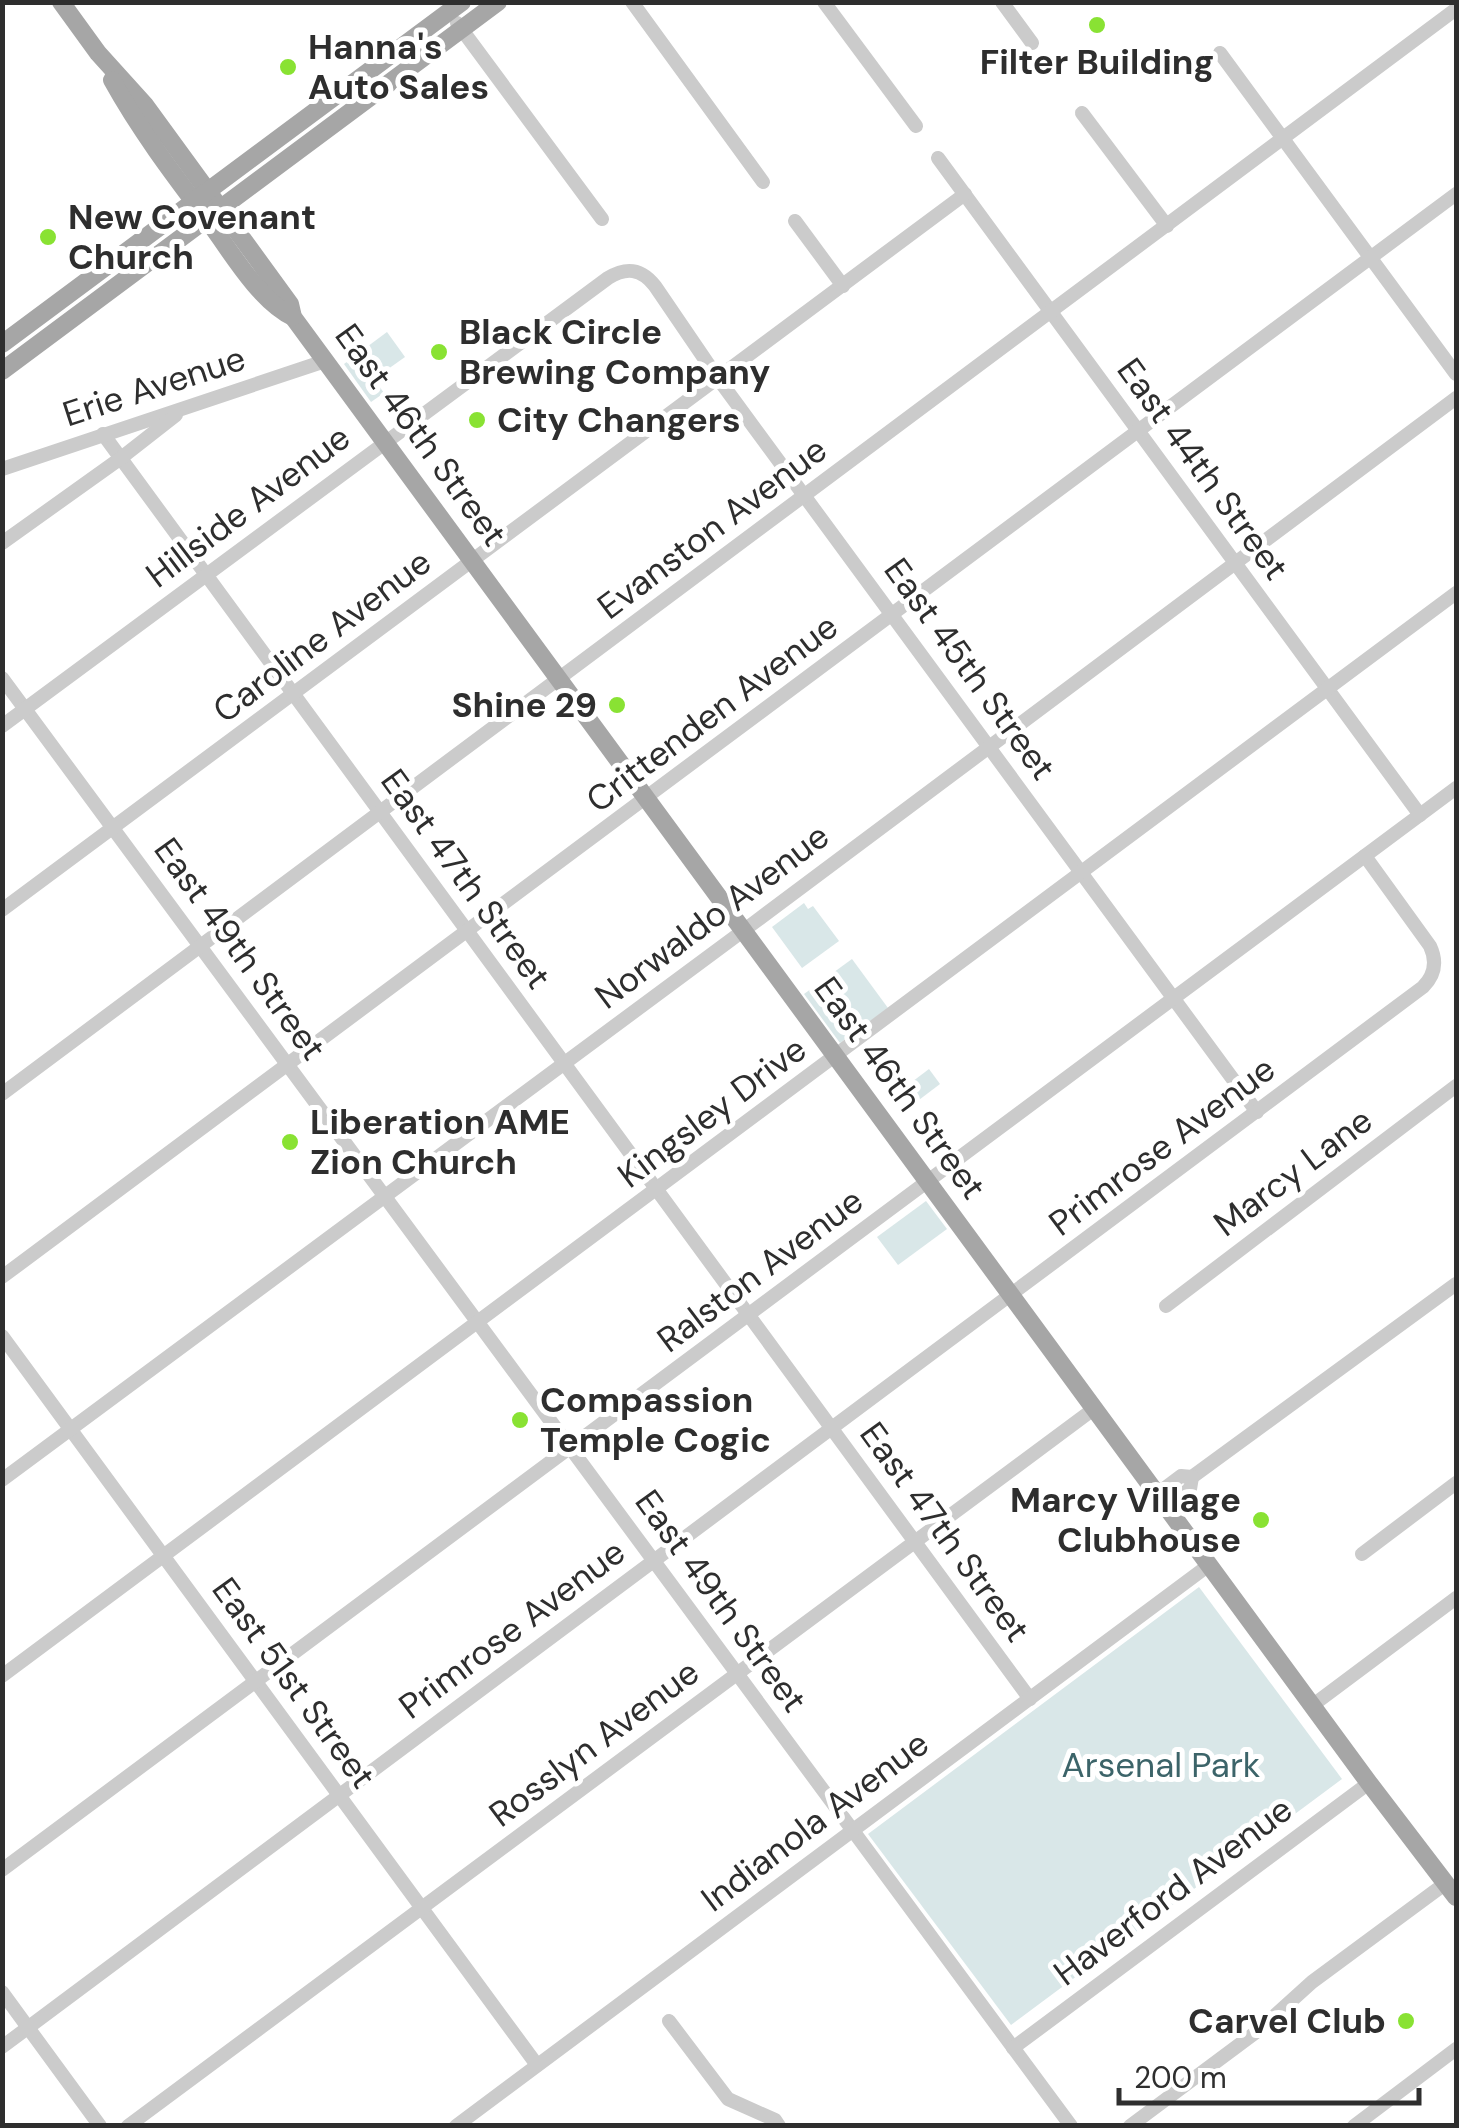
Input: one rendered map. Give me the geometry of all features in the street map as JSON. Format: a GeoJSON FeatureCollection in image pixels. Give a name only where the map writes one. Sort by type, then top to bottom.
{"type":"FeatureCollection","features":[{"type":"Feature","properties":{"kind":"main road","name":"East 46th Street"},"geometry":{"type":"LineString","coordinates":[[62,2],[98,52],[145,106],[201,197],[290,304],[293,316],[385,442],[1451,1890]]}},
{"type":"Feature","properties":{"kind":"main road"},"geometry":{"type":"LineString","coordinates":[[2,371],[498,2]]}},
{"type":"Feature","properties":{"kind":"main road"},"geometry":{"type":"LineString","coordinates":[[2,344],[456,7]]}},
{"type":"Feature","properties":{"kind":"street"},"geometry":{"type":"LineString","coordinates":[[632,2],[763,182]]}},
{"type":"Feature","properties":{"kind":"street"},"geometry":{"type":"LineString","coordinates":[[824,2],[916,126]]}},
{"type":"Feature","properties":{"kind":"street"},"geometry":{"type":"LineString","coordinates":[[1002,2],[1032,44]]}},
{"type":"Feature","properties":{"kind":"street"},"geometry":{"type":"LineString","coordinates":[[456,7],[462,29],[602,219]]}},
{"type":"Feature","properties":{"kind":"street","name":"Evanston Avenue"},"geometry":{"type":"LineString","coordinates":[[2,1094],[1456,9]]}},
{"type":"Feature","properties":{"kind":"street"},"geometry":{"type":"LineString","coordinates":[[1220,52],[1456,374]]}},
{"type":"Feature","properties":{"kind":"street"},"geometry":{"type":"LineString","coordinates":[[1082,113],[1167,226]]}},
{"type":"Feature","properties":{"kind":"street","name":"East 44th Street"},"geometry":{"type":"LineString","coordinates":[[938,158],[1420,815]]}},
{"type":"Feature","properties":{"kind":"street","name":"Caroline Avenue"},"geometry":{"type":"LineString","coordinates":[[2,910],[965,194]]}},
{"type":"Feature","properties":{"kind":"street","name":"Crittenden Avenue"},"geometry":{"type":"LineString","coordinates":[[2,1277],[1456,194]]}},
{"type":"Feature","properties":{"kind":"street"},"geometry":{"type":"LineString","coordinates":[[796,222],[843,286]]}},
{"type":"Feature","properties":{"kind":"street","name":"East 45th Street"},"geometry":{"type":"LineString","coordinates":[[630,270],[652,282],[717,378],[1258,1112]]}},
{"type":"Feature","properties":{"kind":"street","name":"Hillside Avenue"},"geometry":{"type":"LineString","coordinates":[[2,726],[608,278],[630,270]]}},
{"type":"Feature","properties":{"kind":"street","name":"Erie Avenue"},"geometry":{"type":"LineString","coordinates":[[2,469],[326,361]]}},
{"type":"Feature","properties":{"kind":"street","name":"Norwaldo Avenue"},"geometry":{"type":"LineString","coordinates":[[2,1480],[1456,398]]}},
{"type":"Feature","properties":{"kind":"street"},"geometry":{"type":"LineString","coordinates":[[2,543],[184,409]]}},
{"type":"Feature","properties":{"kind":"street","name":"East 47th Street"},"geometry":{"type":"LineString","coordinates":[[103,434],[1030,1699]]}},
{"type":"Feature","properties":{"kind":"street","name":"Kingsley Drive"},"geometry":{"type":"LineString","coordinates":[[2,1676],[1456,593]]}},
{"type":"Feature","properties":{"kind":"street","name":"East 49th Street"},"geometry":{"type":"LineString","coordinates":[[2,678],[1070,2126]]}},
{"type":"Feature","properties":{"kind":"street","name":"Ralston Avenue"},"geometry":{"type":"LineString","coordinates":[[2,1870],[1456,788]]}},
{"type":"Feature","properties":{"kind":"street","name":"Primrose Avenue"},"geometry":{"type":"LineString","coordinates":[[2,2047],[1423,987],[1431,977],[1434,953],[1365,856]]}},
{"type":"Feature","properties":{"kind":"street","name":"Marcy Lane"},"geometry":{"type":"LineString","coordinates":[[1166,1306],[1456,1086]]}},
{"type":"Feature","properties":{"kind":"street"},"geometry":{"type":"LineString","coordinates":[[1162,1500],[1190,1488],[1192,1477],[1456,1284]]}},
{"type":"Feature","properties":{"kind":"street","name":"East 51st Street"},"geometry":{"type":"LineString","coordinates":[[2,1336],[538,2065]]}},
{"type":"Feature","properties":{"kind":"street","name":"Rosslyn Avenue"},"geometry":{"type":"LineString","coordinates":[[128,2126],[1095,1408]]}},
{"type":"Feature","properties":{"kind":"street"},"geometry":{"type":"LineString","coordinates":[[1362,1554],[1456,1484]]}},
{"type":"Feature","properties":{"kind":"street","name":"Indianola Avenue"},"geometry":{"type":"LineString","coordinates":[[456,2126],[1209,1565]]}},
{"type":"Feature","properties":{"kind":"street"},"geometry":{"type":"LineString","coordinates":[[1313,1705],[1456,1598]]}},
{"type":"Feature","properties":{"kind":"street","name":"Haverford Avenue"},"geometry":{"type":"LineString","coordinates":[[1013,2048],[1369,1783]]}},
{"type":"Feature","properties":{"kind":"street"},"geometry":{"type":"LineString","coordinates":[[1130,2126],[1259,2030],[1312,1982],[1451,1890]]}},
{"type":"Feature","properties":{"kind":"street"},"geometry":{"type":"LineString","coordinates":[[2,1992],[100,2126]]}},
{"type":"Feature","properties":{"kind":"street"},"geometry":{"type":"LineString","coordinates":[[669,2021],[728,2099],[775,2120],[779,2126]]}},
{"type":"Feature","properties":{"kind":"street"},"geometry":{"type":"LineString","coordinates":[[1354,2126],[1456,2049]]}},
{"type":"Feature","properties":{"kind":"green space"},"geometry":{"type":"Polygon","coordinates":[[[387,332],[405,357],[374,379],[384,393],[371,402],[344,364],[387,332]]]}},
{"type":"Feature","properties":{"kind":"green space"},"geometry":{"type":"Polygon","coordinates":[[[804,903],[808,909],[813,906],[839,941],[802,968],[772,927],[804,903]]]}},
{"type":"Feature","properties":{"kind":"green space"},"geometry":{"type":"Polygon","coordinates":[[[852,959],[888,1008],[840,1043],[804,994],[852,959]]]}},
{"type":"Feature","properties":{"kind":"green space"},"geometry":{"type":"Polygon","coordinates":[[[929,1069],[940,1084],[911,1106],[900,1091],[929,1069]]]}},
{"type":"Feature","properties":{"kind":"green space"},"geometry":{"type":"Polygon","coordinates":[[[926,1201],[947,1229],[898,1265],[877,1237],[926,1201]]]}},
{"type":"Feature","properties":{"kind":"green space","name":"Arsenal Park"},"geometry":{"type":"Polygon","coordinates":[[[1199,1587],[1342,1779],[1011,2025],[868,1834],[1199,1587]]]}},
{"type":"Feature","properties":{"kind":"place","name":"Filter Building"},"geometry":{"type":"Point","coordinates":[1097,25]}},
{"type":"Feature","properties":{"kind":"place","name":"Hanna's Auto Sales"},"geometry":{"type":"Point","coordinates":[288,67]}},
{"type":"Feature","properties":{"kind":"place","name":"New Covenant Church"},"geometry":{"type":"Point","coordinates":[48,237]}},
{"type":"Feature","properties":{"kind":"place","name":"Black Circle Brewing Company"},"geometry":{"type":"Point","coordinates":[439,352]}},
{"type":"Feature","properties":{"kind":"place","name":"City Changers"},"geometry":{"type":"Point","coordinates":[477,420]}},
{"type":"Feature","properties":{"kind":"place","name":"Shine 29"},"geometry":{"type":"Point","coordinates":[617,705]}},
{"type":"Feature","properties":{"kind":"place","name":"Liberation AME Zion Church"},"geometry":{"type":"Point","coordinates":[290,1142]}},
{"type":"Feature","properties":{"kind":"place","name":"Compassion Temple Cogic"},"geometry":{"type":"Point","coordinates":[520,1420]}},
{"type":"Feature","properties":{"kind":"place","name":"Marcy Village Clubhouse"},"geometry":{"type":"Point","coordinates":[1261,1520]}},
{"type":"Feature","properties":{"kind":"place","name":"Carvel Club"},"geometry":{"type":"Point","coordinates":[1406,2021]}}]}
